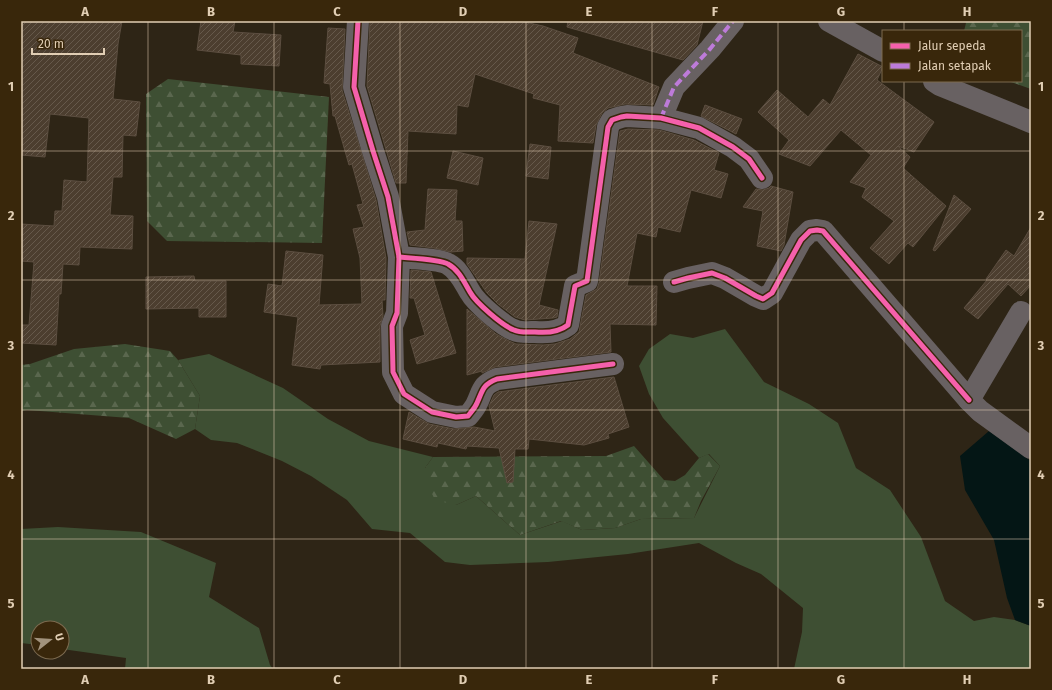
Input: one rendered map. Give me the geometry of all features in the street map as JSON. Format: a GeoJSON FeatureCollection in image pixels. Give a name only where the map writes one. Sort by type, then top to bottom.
{"type":"FeatureCollection","features":[{"type":"Feature","properties":{"kind":"street"},"geometry":{"type":"LineString","coordinates":[[358,21],[354,87],[372,151],[388,197],[399,257],[397,314],[392,326],[393,372],[404,394],[432,412],[456,417],[468,416],[477,405],[483,388],[488,383],[497,379],[613,364]]}},
{"type":"Feature","properties":{"kind":"street"},"geometry":{"type":"LineString","coordinates":[[661,118],[674,88],[710,49],[733,21]]}},
{"type":"Feature","properties":{"kind":"street"},"geometry":{"type":"LineString","coordinates":[[829,21],[882,50]]}},
{"type":"Feature","properties":{"kind":"street"},"geometry":{"type":"LineString","coordinates":[[936,82],[1031,122]]}},
{"type":"Feature","properties":{"kind":"street"},"geometry":{"type":"LineString","coordinates":[[399,257],[446,263],[457,271],[471,294],[479,303],[514,331],[546,333],[568,325],[575,286],[587,281],[608,127],[612,120],[621,117],[661,118],[699,128],[733,147],[749,159],[762,178]]}},
{"type":"Feature","properties":{"kind":"street"},"geometry":{"type":"LineString","coordinates":[[674,282],[712,273],[725,278],[756,296],[763,298],[769,296],[801,240],[810,231],[823,231],[969,400],[980,411],[1031,448]]}},
{"type":"Feature","properties":{"kind":"street"},"geometry":{"type":"LineString","coordinates":[[969,400],[1021,312]]}},
{"type":"Feature","properties":{"kind":"green space"},"geometry":{"type":"Polygon","coordinates":[[[965,21],[1031,21],[1031,89],[1011,82],[1022,82],[1022,30],[964,30],[965,21]]]}},
{"type":"Feature","properties":{"kind":"green space"},"geometry":{"type":"Polygon","coordinates":[[[168,79],[329,97],[322,243],[167,241],[147,221],[146,94],[168,79]]]}},
{"type":"Feature","properties":{"kind":"green space"},"geometry":{"type":"Polygon","coordinates":[[[725,329],[764,382],[809,404],[838,423],[856,468],[890,490],[921,537],[945,601],[974,621],[994,617],[1015,620],[1031,626],[1031,669],[794,669],[802,632],[803,608],[761,574],[736,563],[699,543],[628,554],[548,562],[470,565],[445,562],[410,533],[372,529],[347,500],[311,476],[282,461],[237,443],[211,440],[195,429],[200,396],[178,360],[209,354],[283,388],[328,419],[369,441],[433,457],[425,468],[456,505],[476,496],[520,535],[562,521],[582,530],[615,528],[641,519],[694,518],[720,466],[709,454],[699,458],[663,418],[649,394],[639,366],[649,349],[670,334],[693,338],[725,329]]]}},
{"type":"Feature","properties":{"kind":"green space"},"geometry":{"type":"Polygon","coordinates":[[[125,344],[170,351],[178,360],[200,396],[195,429],[176,439],[129,418],[27,410],[21,411],[21,365],[30,364],[74,349],[125,344]]]}},
{"type":"Feature","properties":{"kind":"green space"},"geometry":{"type":"Polygon","coordinates":[[[634,446],[664,480],[675,481],[685,475],[699,458],[708,454],[720,466],[701,501],[694,518],[641,519],[615,528],[582,530],[561,521],[520,535],[476,496],[456,505],[435,500],[425,479],[425,468],[433,457],[606,456],[634,446]]]}},
{"type":"Feature","properties":{"kind":"green space"},"geometry":{"type":"Polygon","coordinates":[[[58,527],[141,532],[216,563],[209,597],[259,628],[270,665],[273,669],[125,669],[126,658],[70,650],[70,620],[30,620],[30,644],[21,643],[21,529],[58,527]]]}},
{"type":"Feature","properties":{"kind":"shaded area"},"geometry":{"type":"Polygon","coordinates":[[[989,431],[1031,461],[1031,626],[1015,620],[1007,598],[994,540],[965,490],[960,456],[989,431]]]}},
{"type":"Feature","properties":{"kind":"building"},"geometry":{"type":"Polygon","coordinates":[[[21,21],[122,21],[118,44],[113,99],[140,102],[136,136],[123,135],[122,177],[113,177],[110,215],[133,216],[132,249],[80,247],[79,265],[63,264],[61,294],[59,294],[56,345],[21,343],[21,325],[29,325],[34,262],[21,261],[21,224],[54,226],[55,211],[62,211],[64,180],[87,182],[89,118],[50,114],[45,157],[21,155],[21,21]]]}},
{"type":"Feature","properties":{"kind":"building"},"geometry":{"type":"Polygon","coordinates":[[[201,21],[235,21],[233,32],[281,35],[279,66],[241,64],[241,55],[197,50],[201,21]]]}},
{"type":"Feature","properties":{"kind":"building"},"geometry":{"type":"Polygon","coordinates":[[[370,21],[520,21],[543,26],[578,38],[573,53],[659,87],[653,105],[625,104],[608,108],[602,113],[596,125],[593,143],[558,141],[560,105],[533,98],[534,94],[475,74],[468,107],[457,105],[456,134],[408,131],[406,183],[396,183],[367,86],[370,21]]]}},
{"type":"Feature","properties":{"kind":"building"},"geometry":{"type":"Polygon","coordinates":[[[568,21],[703,21],[697,45],[683,60],[567,27],[568,21]]]}},
{"type":"Feature","properties":{"kind":"building"},"geometry":{"type":"Polygon","coordinates":[[[328,28],[345,29],[342,90],[376,200],[386,258],[385,300],[382,300],[383,316],[380,326],[380,362],[321,365],[320,369],[292,365],[298,317],[264,312],[268,284],[282,286],[286,251],[323,255],[319,305],[362,304],[360,258],[353,229],[364,227],[357,205],[363,204],[352,164],[349,165],[335,116],[333,116],[330,84],[324,83],[328,28]]]}},
{"type":"Feature","properties":{"kind":"building"},"geometry":{"type":"Polygon","coordinates":[[[858,54],[882,66],[877,80],[934,122],[914,152],[898,146],[910,157],[903,168],[946,206],[913,247],[908,243],[889,264],[870,248],[894,221],[862,197],[866,188],[850,182],[871,155],[841,130],[810,166],[779,154],[789,140],[758,112],[777,90],[808,117],[823,99],[830,105],[858,54]]]}},
{"type":"Feature","properties":{"kind":"building"},"geometry":{"type":"Polygon","coordinates":[[[705,105],[742,119],[736,134],[701,116],[705,105]]]}},
{"type":"Feature","properties":{"kind":"building"},"geometry":{"type":"Polygon","coordinates":[[[628,129],[659,130],[694,140],[719,153],[714,170],[728,174],[721,198],[691,190],[680,232],[658,227],[656,237],[637,233],[627,286],[657,286],[656,325],[610,324],[611,352],[495,367],[482,373],[482,371],[467,375],[467,309],[496,334],[516,344],[555,344],[570,339],[579,332],[586,295],[597,289],[599,283],[620,131],[628,129]]]}},
{"type":"Feature","properties":{"kind":"building"},"geometry":{"type":"Polygon","coordinates":[[[530,144],[551,147],[548,179],[526,176],[530,144]]]}},
{"type":"Feature","properties":{"kind":"building"},"geometry":{"type":"Polygon","coordinates":[[[453,151],[483,158],[478,185],[447,178],[453,151]]]}},
{"type":"Feature","properties":{"kind":"building"},"geometry":{"type":"Polygon","coordinates":[[[771,186],[793,192],[784,245],[781,251],[757,246],[763,211],[743,207],[756,189],[763,190],[771,186]]]}},
{"type":"Feature","properties":{"kind":"building"},"geometry":{"type":"Polygon","coordinates":[[[428,189],[457,190],[455,221],[462,221],[463,251],[451,252],[410,245],[407,232],[425,230],[428,189]]]}},
{"type":"Feature","properties":{"kind":"building"},"geometry":{"type":"Polygon","coordinates":[[[954,195],[971,209],[935,251],[933,250],[954,195]]]}},
{"type":"Feature","properties":{"kind":"building"},"geometry":{"type":"Polygon","coordinates":[[[529,221],[557,224],[539,305],[558,310],[557,317],[525,320],[515,317],[487,293],[467,264],[467,258],[525,259],[529,221]]]}},
{"type":"Feature","properties":{"kind":"building"},"geometry":{"type":"Polygon","coordinates":[[[1031,227],[1031,285],[1021,296],[1008,284],[978,319],[964,308],[987,280],[986,279],[1006,250],[1014,256],[1031,227]]]}},
{"type":"Feature","properties":{"kind":"building"},"geometry":{"type":"Polygon","coordinates":[[[411,270],[431,272],[456,353],[417,364],[410,340],[425,335],[414,298],[410,298],[411,270]]]}},
{"type":"Feature","properties":{"kind":"building"},"geometry":{"type":"Polygon","coordinates":[[[194,276],[195,281],[226,281],[226,317],[199,317],[199,308],[146,309],[146,277],[194,276]]]}},
{"type":"Feature","properties":{"kind":"building"},"geometry":{"type":"Polygon","coordinates":[[[614,377],[629,427],[608,434],[609,438],[584,445],[529,439],[528,449],[515,449],[513,482],[507,483],[499,448],[467,446],[466,449],[438,443],[437,447],[403,439],[409,412],[429,424],[454,429],[474,427],[495,431],[489,406],[494,395],[498,392],[614,377]]]}},
{"type":"Feature","properties":{"kind":"marked path"},"geometry":{"type":"LineString","coordinates":[[661,118],[674,87],[710,49],[733,21]]}},
{"type":"Feature","properties":{"kind":"cycle path"},"geometry":{"type":"LineString","coordinates":[[358,21],[354,87],[388,197],[399,257],[397,313],[392,326],[393,372],[404,394],[432,412],[456,417],[468,416],[476,405],[484,388],[488,383],[497,379],[613,364]]}},
{"type":"Feature","properties":{"kind":"cycle path"},"geometry":{"type":"LineString","coordinates":[[399,257],[432,260],[448,264],[458,273],[473,297],[509,328],[522,332],[552,332],[568,325],[575,286],[587,281],[608,127],[612,120],[627,116],[661,118],[699,128],[733,147],[749,159],[762,178]]}},
{"type":"Feature","properties":{"kind":"cycle path"},"geometry":{"type":"LineString","coordinates":[[674,282],[712,273],[725,278],[763,299],[772,293],[801,240],[810,231],[823,231],[969,400]]}}]}
